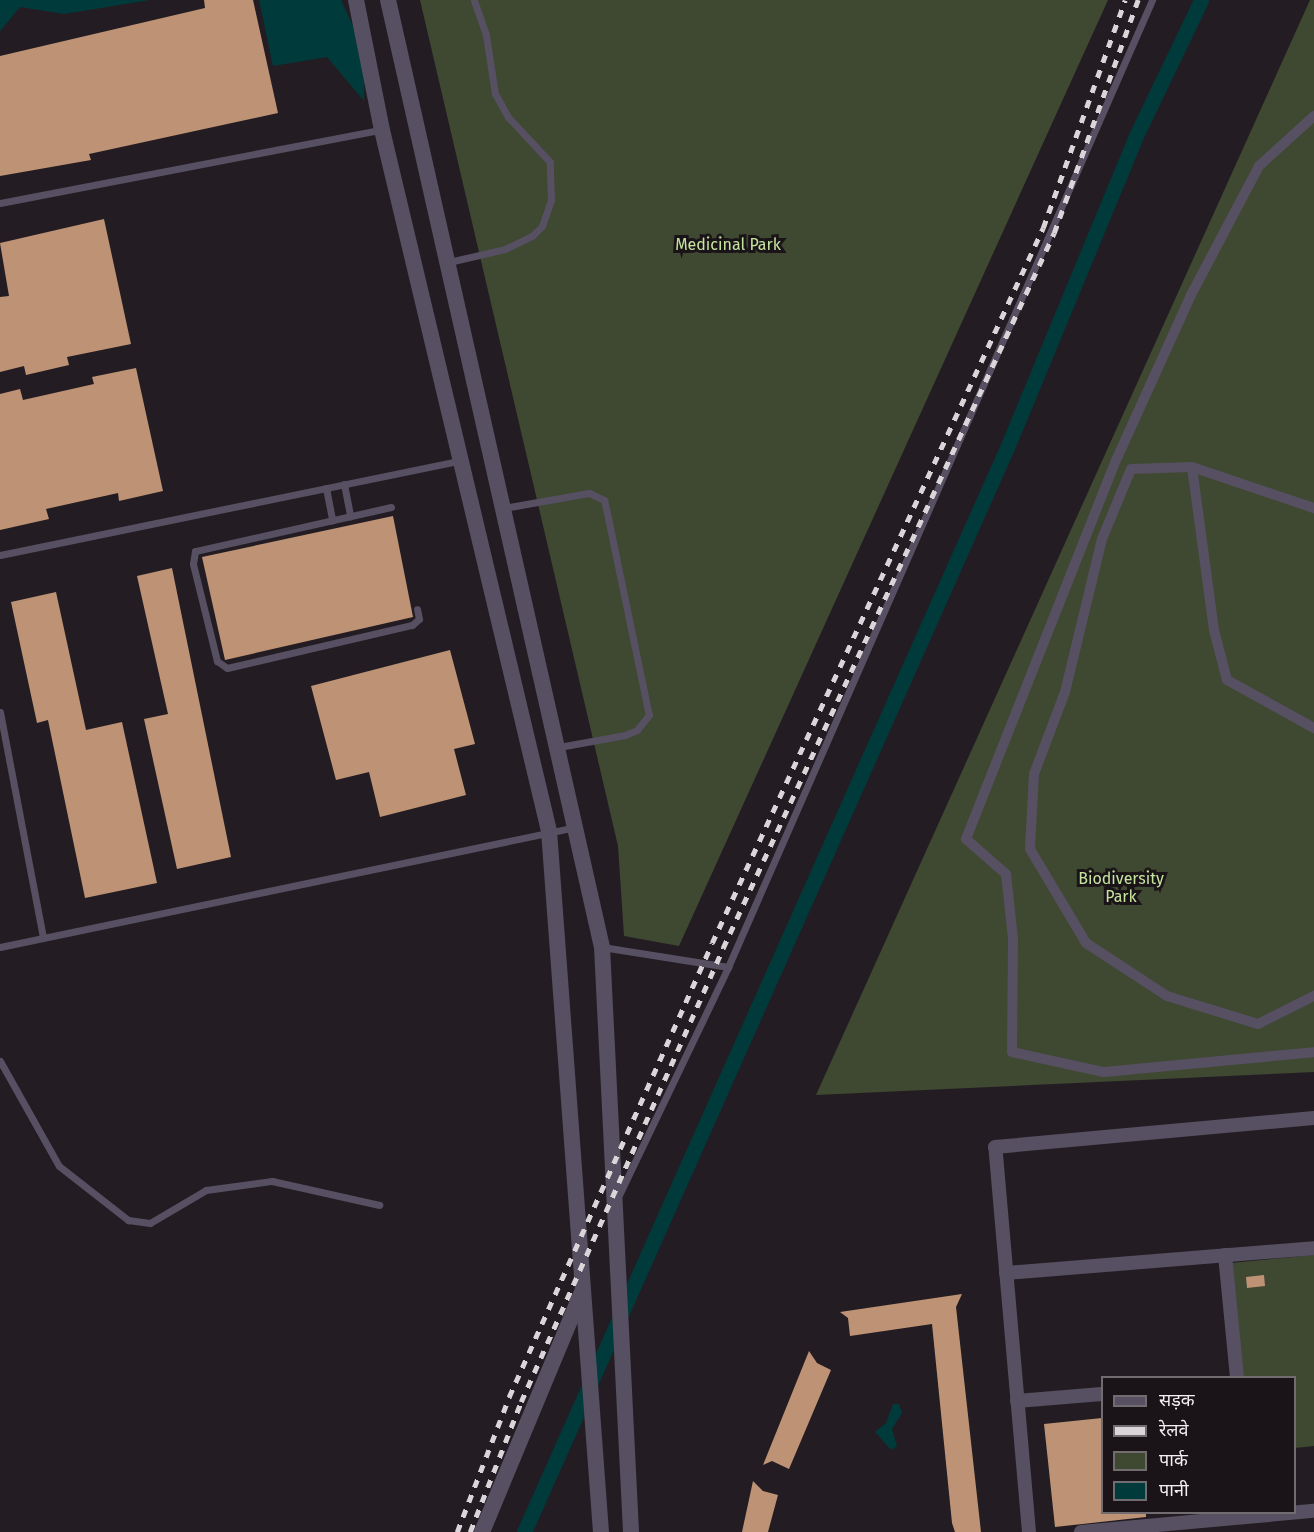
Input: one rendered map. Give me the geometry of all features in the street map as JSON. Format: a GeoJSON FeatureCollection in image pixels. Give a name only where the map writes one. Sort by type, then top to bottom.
{"type":"FeatureCollection","features":[{"type":"Feature","properties":{"kind":"street"},"geometry":{"type":"LineString","coordinates":[[356,0],[382,130],[549,831],[601,1532]]}},
{"type":"Feature","properties":{"kind":"street"},"geometry":{"type":"LineString","coordinates":[[388,0],[501,508],[578,826],[602,946],[613,1232],[631,1532]]}},
{"type":"Feature","properties":{"kind":"street"},"geometry":{"type":"LineString","coordinates":[[1314,116],[1259,166],[1191,296],[1116,460],[966,839],[1006,874],[1013,938],[1012,1052],[1104,1072],[1314,1052]]}},
{"type":"Feature","properties":{"kind":"street"},"geometry":{"type":"LineString","coordinates":[[1314,508],[1192,467],[1131,470],[1102,539],[1065,692],[1034,774],[1030,849],[1086,943],[1167,996],[1258,1024],[1314,996]]}},
{"type":"Feature","properties":{"kind":"street"},"geometry":{"type":"LineString","coordinates":[[1192,467],[1214,630],[1227,680],[1314,728]]}},
{"type":"Feature","properties":{"kind":"street"},"geometry":{"type":"LineString","coordinates":[[1029,1532],[995,1147],[1314,1118]]}},
{"type":"Feature","properties":{"kind":"street"},"geometry":{"type":"LineString","coordinates":[[1006,1273],[1314,1248]]}},
{"type":"Feature","properties":{"kind":"street"},"geometry":{"type":"LineString","coordinates":[[1225,1255],[1237,1376]]}},
{"type":"Feature","properties":{"kind":"street"},"geometry":{"type":"LineString","coordinates":[[482,1532],[584,1297]]}},
{"type":"Feature","properties":{"kind":"street"},"geometry":{"type":"LineString","coordinates":[[1017,1401],[1101,1394]]}},
{"type":"Feature","properties":{"kind":"street"},"geometry":{"type":"LineString","coordinates":[[1296,1512],[1314,1511]]}},
{"type":"Feature","properties":{"kind":"street"},"geometry":{"type":"LineString","coordinates":[[1081,1532],[1251,1514]]}},
{"type":"Feature","properties":{"kind":"lane"},"geometry":{"type":"LineString","coordinates":[[446,262],[505,249],[532,236],[542,226],[551,200],[550,162],[499,105],[486,35],[474,0]]}},
{"type":"Feature","properties":{"kind":"lane"},"geometry":{"type":"LineString","coordinates":[[612,1208],[728,967],[1152,0]]}},
{"type":"Feature","properties":{"kind":"lane"},"geometry":{"type":"LineString","coordinates":[[0,203],[382,130]]}},
{"type":"Feature","properties":{"kind":"lane"},"geometry":{"type":"LineString","coordinates":[[0,555],[462,460]]}},
{"type":"Feature","properties":{"kind":"lane"},"geometry":{"type":"LineString","coordinates":[[344,484],[350,516]]}},
{"type":"Feature","properties":{"kind":"lane"},"geometry":{"type":"LineString","coordinates":[[326,488],[332,520]]}},
{"type":"Feature","properties":{"kind":"lane"},"geometry":{"type":"LineString","coordinates":[[501,508],[589,493],[603,500],[607,513],[649,715],[625,735],[559,747]]}},
{"type":"Feature","properties":{"kind":"lane"},"geometry":{"type":"LineString","coordinates":[[391,507],[195,551],[193,564],[220,665],[227,668],[412,625],[419,619],[417,609]]}},
{"type":"Feature","properties":{"kind":"lane"},"geometry":{"type":"LineString","coordinates":[[0,712],[43,938]]}},
{"type":"Feature","properties":{"kind":"lane"},"geometry":{"type":"LineString","coordinates":[[0,947],[578,826]]}},
{"type":"Feature","properties":{"kind":"lane"},"geometry":{"type":"LineString","coordinates":[[602,946],[728,967]]}},
{"type":"Feature","properties":{"kind":"lane"},"geometry":{"type":"LineString","coordinates":[[0,1061],[59,1166],[128,1220],[150,1223],[206,1190],[272,1181],[380,1205]]}},
{"type":"Feature","properties":{"kind":"green space","name":"Medicinal Park"},"geometry":{"type":"Polygon","coordinates":[[[420,0],[1108,0],[679,946],[624,936],[618,846],[420,0]]]}},
{"type":"Feature","properties":{"kind":"green space","name":"Biodiversity Park"},"geometry":{"type":"Polygon","coordinates":[[[1310,0],[1314,0],[1314,1072],[816,1095],[1310,0]]]}},
{"type":"Feature","properties":{"kind":"green space"},"geometry":{"type":"Polygon","coordinates":[[[1314,1255],[1314,1446],[1296,1448],[1296,1376],[1243,1376],[1231,1263],[1314,1255]]]}},
{"type":"Feature","properties":{"kind":"water"},"geometry":{"type":"Polygon","coordinates":[[[0,0],[150,0],[64,14],[20,7],[0,31],[0,0]]]}},
{"type":"Feature","properties":{"kind":"water"},"geometry":{"type":"Polygon","coordinates":[[[259,0],[341,0],[365,52],[364,101],[327,57],[273,66],[259,0]]]}},
{"type":"Feature","properties":{"kind":"water"},"geometry":{"type":"Polygon","coordinates":[[[893,1404],[899,1404],[902,1413],[892,1429],[897,1446],[891,1450],[875,1432],[886,1423],[893,1404]]]}},
{"type":"Feature","properties":{"kind":"building"},"geometry":{"type":"Polygon","coordinates":[[[204,0],[253,0],[278,113],[89,154],[91,160],[0,176],[0,56],[205,8],[204,0]]]}},
{"type":"Feature","properties":{"kind":"building"},"geometry":{"type":"Polygon","coordinates":[[[104,219],[131,344],[67,357],[69,365],[26,375],[24,366],[0,372],[0,297],[9,296],[0,243],[104,219]]]}},
{"type":"Feature","properties":{"kind":"building"},"geometry":{"type":"Polygon","coordinates":[[[136,368],[163,491],[119,501],[118,493],[46,509],[49,519],[0,530],[0,394],[20,389],[23,400],[94,384],[92,377],[136,368]]]}},
{"type":"Feature","properties":{"kind":"building"},"geometry":{"type":"Polygon","coordinates":[[[393,516],[413,617],[225,660],[202,557],[393,516]]]}},
{"type":"Feature","properties":{"kind":"building"},"geometry":{"type":"Polygon","coordinates":[[[172,568],[231,857],[177,869],[144,719],[168,714],[137,576],[172,568]]]}},
{"type":"Feature","properties":{"kind":"building"},"geometry":{"type":"Polygon","coordinates":[[[56,592],[86,730],[122,722],[157,883],[85,898],[48,720],[37,723],[11,602],[56,592]]]}},
{"type":"Feature","properties":{"kind":"building"},"geometry":{"type":"Polygon","coordinates":[[[450,650],[475,744],[454,749],[466,795],[380,817],[369,772],[336,780],[311,686],[450,650]]]}},
{"type":"Feature","properties":{"kind":"building"},"geometry":{"type":"Polygon","coordinates":[[[1264,1275],[1265,1286],[1247,1288],[1246,1277],[1264,1275]]]}},
{"type":"Feature","properties":{"kind":"building"},"geometry":{"type":"Polygon","coordinates":[[[962,1294],[956,1307],[981,1532],[955,1532],[952,1523],[932,1324],[850,1336],[848,1318],[840,1312],[962,1294]]]}},
{"type":"Feature","properties":{"kind":"building"},"geometry":{"type":"Polygon","coordinates":[[[809,1351],[817,1363],[831,1370],[789,1469],[772,1461],[763,1465],[809,1351]]]}},
{"type":"Feature","properties":{"kind":"building"},"geometry":{"type":"Polygon","coordinates":[[[1101,1418],[1101,1514],[1146,1514],[1146,1517],[1055,1527],[1044,1424],[1101,1418]]]}},
{"type":"Feature","properties":{"kind":"building"},"geometry":{"type":"Polygon","coordinates":[[[753,1481],[763,1491],[778,1495],[768,1532],[742,1532],[753,1481]]]}},
{"type":"Feature","properties":{"kind":"waterway"},"geometry":{"type":"LineString","coordinates":[[524,1532],[1006,450],[1135,138],[1201,0]]}},
{"type":"Feature","properties":{"kind":"railway"},"geometry":{"type":"LineString","coordinates":[[457,1532],[509,1397],[712,943],[1043,228],[1125,0]]}},
{"type":"Feature","properties":{"kind":"railway"},"geometry":{"type":"LineString","coordinates":[[470,1532],[521,1402],[723,948],[1054,233],[1138,0]]}}]}
